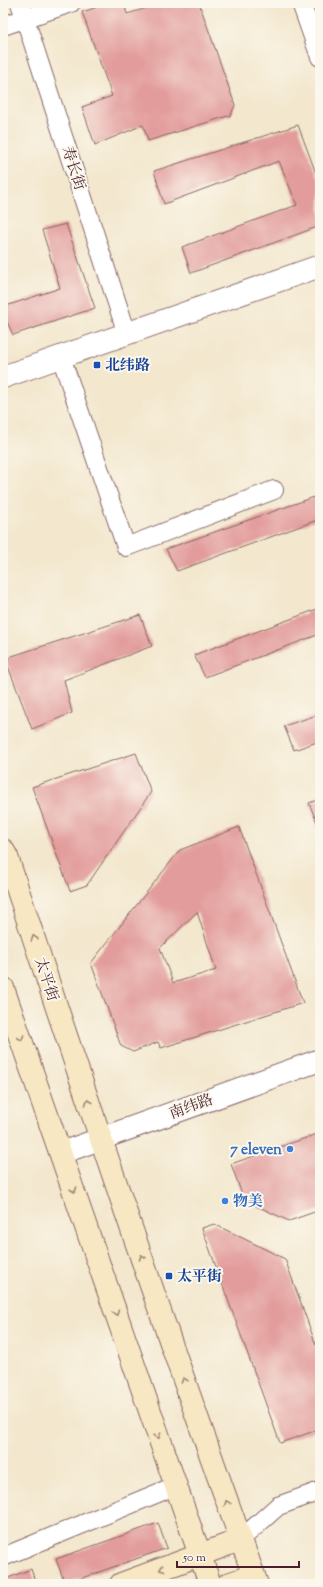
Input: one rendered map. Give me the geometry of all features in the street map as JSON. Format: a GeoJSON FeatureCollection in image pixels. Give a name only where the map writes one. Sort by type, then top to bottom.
{"type":"FeatureCollection","features":[{"type":"Feature","properties":{"kind":"main road","name":"太平街"},"geometry":{"type":"LineString","coordinates":[[3,850],[10,865],[100,1139],[255,1579]]}},
{"type":"Feature","properties":{"kind":"main road"},"geometry":{"type":"LineString","coordinates":[[3,988],[210,1584]]}},
{"type":"Feature","properties":{"kind":"main road"},"geometry":{"type":"LineString","coordinates":[[121,1584],[240,1540]]}},
{"type":"Feature","properties":{"kind":"main road"},"geometry":{"type":"LineString","coordinates":[[228,1584],[255,1579]]}},
{"type":"Feature","properties":{"kind":"street"},"geometry":{"type":"LineString","coordinates":[[3,26],[22,11],[72,3]]}},
{"type":"Feature","properties":{"kind":"street"},"geometry":{"type":"LineString","coordinates":[[301,3],[320,57]]}},
{"type":"Feature","properties":{"kind":"street","name":"寿长街"},"geometry":{"type":"LineString","coordinates":[[22,11],[127,334]]}},
{"type":"Feature","properties":{"kind":"street"},"geometry":{"type":"LineString","coordinates":[[3,377],[320,266]]}},
{"type":"Feature","properties":{"kind":"street"},"geometry":{"type":"LineString","coordinates":[[61,357],[126,547],[274,490]]}},
{"type":"Feature","properties":{"kind":"street","name":"南纬路"},"geometry":{"type":"LineString","coordinates":[[61,1153],[320,1060]]}},
{"type":"Feature","properties":{"kind":"street"},"geometry":{"type":"LineString","coordinates":[[3,1557],[175,1486]]}},
{"type":"Feature","properties":{"kind":"street"},"geometry":{"type":"LineString","coordinates":[[240,1540],[278,1506],[320,1491]]}},
{"type":"Feature","properties":{"kind":"building"},"geometry":{"type":"Polygon","coordinates":[[[111,3],[124,3],[127,14],[164,3],[199,3],[235,105],[231,115],[148,141],[143,125],[95,145],[82,107],[112,96],[82,12],[111,3]]]}},
{"type":"Feature","properties":{"kind":"building"},"geometry":{"type":"Polygon","coordinates":[[[298,125],[320,184],[320,226],[191,273],[182,247],[297,205],[279,161],[164,204],[154,171],[298,125]]]}},
{"type":"Feature","properties":{"kind":"building"},"geometry":{"type":"Polygon","coordinates":[[[66,224],[95,308],[13,335],[3,313],[3,307],[60,288],[42,230],[66,224]]]}},
{"type":"Feature","properties":{"kind":"building"},"geometry":{"type":"Polygon","coordinates":[[[320,495],[320,519],[177,571],[166,549],[320,495]]]}},
{"type":"Feature","properties":{"kind":"building"},"geometry":{"type":"Polygon","coordinates":[[[320,608],[320,634],[205,677],[194,655],[320,608]]]}},
{"type":"Feature","properties":{"kind":"building"},"geometry":{"type":"Polygon","coordinates":[[[140,615],[152,646],[64,680],[72,713],[32,729],[6,661],[12,656],[140,615]]]}},
{"type":"Feature","properties":{"kind":"building"},"geometry":{"type":"Polygon","coordinates":[[[320,714],[320,741],[294,750],[284,726],[320,714]]]}},
{"type":"Feature","properties":{"kind":"building"},"geometry":{"type":"Polygon","coordinates":[[[136,753],[151,792],[87,885],[70,891],[32,787],[136,753]]]}},
{"type":"Feature","properties":{"kind":"building"},"geometry":{"type":"Polygon","coordinates":[[[320,799],[320,830],[309,803],[320,799]]]}},
{"type":"Feature","properties":{"kind":"building"},"geometry":{"type":"Polygon","coordinates":[[[239,827],[303,1003],[161,1048],[158,1042],[133,1052],[121,1046],[91,963],[180,850],[239,827]],[[197,912],[160,948],[173,983],[216,970],[197,912]]]}},
{"type":"Feature","properties":{"kind":"building"},"geometry":{"type":"Polygon","coordinates":[[[320,1133],[320,1210],[289,1221],[244,1200],[231,1164],[320,1133]]]}},
{"type":"Feature","properties":{"kind":"building"},"geometry":{"type":"Polygon","coordinates":[[[214,1224],[285,1259],[316,1345],[320,1344],[320,1429],[280,1443],[202,1228],[214,1224]]]}},
{"type":"Feature","properties":{"kind":"building"},"geometry":{"type":"Polygon","coordinates":[[[158,1523],[167,1548],[65,1584],[56,1559],[158,1523]]]}},
{"type":"Feature","properties":{"kind":"building"},"geometry":{"type":"Polygon","coordinates":[[[31,1569],[36,1584],[3,1584],[3,1580],[31,1569]]]}},
{"type":"Feature","properties":{"kind":"place","name":"北纬路"},"geometry":{"type":"Point","coordinates":[97,365]}},
{"type":"Feature","properties":{"kind":"place","name":"7 eleven"},"geometry":{"type":"Point","coordinates":[290,1149]}},
{"type":"Feature","properties":{"kind":"place","name":"物美"},"geometry":{"type":"Point","coordinates":[225,1201]}},
{"type":"Feature","properties":{"kind":"place","name":"太平街"},"geometry":{"type":"Point","coordinates":[169,1276]}}]}
